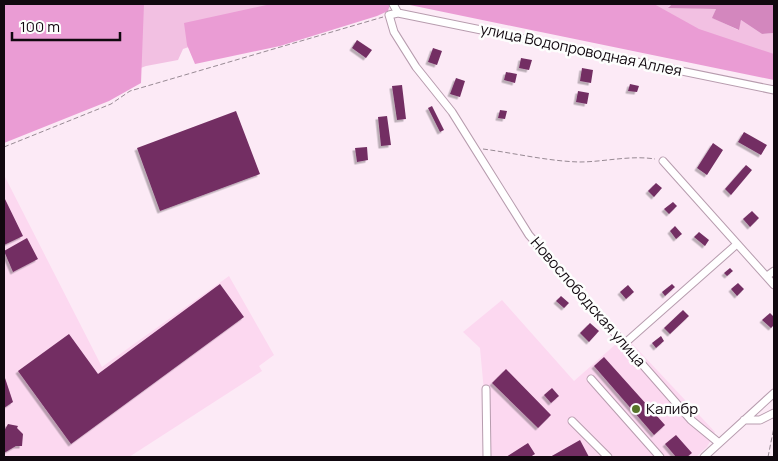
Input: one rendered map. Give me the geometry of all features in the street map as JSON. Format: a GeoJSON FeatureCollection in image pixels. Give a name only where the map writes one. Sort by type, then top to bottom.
{"type":"FeatureCollection","features":[{"type":"Feature","properties":{"kind":"street"},"geometry":{"type":"LineString","coordinates":[[389,15],[398,13],[393,4]]}},
{"type":"Feature","properties":{"kind":"street","name":"улица Водопроводная Аллея"},"geometry":{"type":"LineString","coordinates":[[398,13],[774,90]]}},
{"type":"Feature","properties":{"kind":"street","name":"Новослободская улица"},"geometry":{"type":"LineString","coordinates":[[389,15],[394,32],[416,68],[452,112],[529,235],[691,420],[719,443]]}},
{"type":"Feature","properties":{"kind":"street"},"geometry":{"type":"LineString","coordinates":[[663,161],[774,285]]}},
{"type":"Feature","properties":{"kind":"street"},"geometry":{"type":"LineString","coordinates":[[624,344],[737,244]]}},
{"type":"Feature","properties":{"kind":"street"},"geometry":{"type":"LineString","coordinates":[[767,276],[774,271]]}},
{"type":"Feature","properties":{"kind":"street"},"geometry":{"type":"LineString","coordinates":[[591,379],[660,457]]}},
{"type":"Feature","properties":{"kind":"street"},"geometry":{"type":"LineString","coordinates":[[486,389],[487,457]]}},
{"type":"Feature","properties":{"kind":"street"},"geometry":{"type":"LineString","coordinates":[[707,456],[774,393]]}},
{"type":"Feature","properties":{"kind":"street"},"geometry":{"type":"LineString","coordinates":[[744,420],[760,420],[774,413]]}},
{"type":"Feature","properties":{"kind":"street"},"geometry":{"type":"LineString","coordinates":[[572,421],[608,457]]}},
{"type":"Feature","properties":{"kind":"path"},"geometry":{"type":"LineString","coordinates":[[4,147],[111,104],[130,91],[389,15]]}},
{"type":"Feature","properties":{"kind":"path"},"geometry":{"type":"LineString","coordinates":[[474,148],[576,162],[607,162],[639,157],[663,161]]}},
{"type":"Feature","properties":{"kind":"path"},"geometry":{"type":"LineString","coordinates":[[768,457],[774,426]]}},
{"type":"Feature","properties":{"kind":"shaded area"},"geometry":{"type":"Polygon","coordinates":[[[4,4],[144,4],[141,83],[109,101],[4,143],[4,4]]]}},
{"type":"Feature","properties":{"kind":"shaded area"},"geometry":{"type":"Polygon","coordinates":[[[113,4],[314,4],[183,49],[178,60],[146,66],[122,75],[113,4]]]}},
{"type":"Feature","properties":{"kind":"shaded area"},"geometry":{"type":"Polygon","coordinates":[[[271,4],[390,4],[388,11],[377,16],[280,46],[195,64],[187,45],[184,23],[271,4]]]}},
{"type":"Feature","properties":{"kind":"shaded area"},"geometry":{"type":"Polygon","coordinates":[[[405,4],[654,4],[699,29],[774,54],[774,80],[405,4]]]}},
{"type":"Feature","properties":{"kind":"shaded area"},"geometry":{"type":"Polygon","coordinates":[[[634,4],[672,4],[668,7],[716,9],[713,18],[738,30],[741,20],[762,34],[774,33],[774,61],[634,4]]]}},
{"type":"Feature","properties":{"kind":"shaded area"},"geometry":{"type":"Polygon","coordinates":[[[672,4],[774,4],[774,33],[762,34],[741,20],[739,30],[712,18],[716,9],[668,8],[672,4]]]}},
{"type":"Feature","properties":{"kind":"shaded area"},"geometry":{"type":"Polygon","coordinates":[[[4,175],[102,367],[229,276],[274,355],[259,366],[262,371],[129,457],[4,457],[4,175]]]}},
{"type":"Feature","properties":{"kind":"shaded area"},"geometry":{"type":"Polygon","coordinates":[[[502,300],[574,381],[625,336],[715,432],[707,447],[696,457],[490,457],[480,348],[463,332],[502,300]]]}},
{"type":"Feature","properties":{"kind":"building"},"geometry":{"type":"Polygon","coordinates":[[[357,40],[372,50],[366,58],[352,48],[357,40]]]}},
{"type":"Feature","properties":{"kind":"building"},"geometry":{"type":"Polygon","coordinates":[[[433,48],[442,51],[437,65],[428,62],[433,48]]]}},
{"type":"Feature","properties":{"kind":"building"},"geometry":{"type":"Polygon","coordinates":[[[521,58],[532,60],[529,70],[519,68],[521,58]]]}},
{"type":"Feature","properties":{"kind":"building"},"geometry":{"type":"Polygon","coordinates":[[[582,68],[593,70],[591,83],[580,81],[582,68]]]}},
{"type":"Feature","properties":{"kind":"building"},"geometry":{"type":"Polygon","coordinates":[[[506,72],[517,74],[515,83],[504,80],[506,72]]]}},
{"type":"Feature","properties":{"kind":"building"},"geometry":{"type":"Polygon","coordinates":[[[456,78],[465,81],[460,97],[450,94],[456,78]]]}},
{"type":"Feature","properties":{"kind":"building"},"geometry":{"type":"Polygon","coordinates":[[[630,84],[639,86],[637,92],[628,91],[630,84]]]}},
{"type":"Feature","properties":{"kind":"building"},"geometry":{"type":"Polygon","coordinates":[[[402,85],[406,119],[397,120],[392,86],[402,85]]]}},
{"type":"Feature","properties":{"kind":"building"},"geometry":{"type":"Polygon","coordinates":[[[578,91],[589,93],[587,104],[576,102],[578,91]]]}},
{"type":"Feature","properties":{"kind":"building"},"geometry":{"type":"Polygon","coordinates":[[[432,106],[444,130],[440,132],[428,108],[432,106]]]}},
{"type":"Feature","properties":{"kind":"building"},"geometry":{"type":"Polygon","coordinates":[[[500,110],[507,111],[505,119],[498,118],[500,110]]]}},
{"type":"Feature","properties":{"kind":"building"},"geometry":{"type":"Polygon","coordinates":[[[236,111],[260,174],[160,211],[137,148],[236,111]]]}},
{"type":"Feature","properties":{"kind":"building"},"geometry":{"type":"Polygon","coordinates":[[[387,116],[391,145],[381,146],[378,117],[387,116]]]}},
{"type":"Feature","properties":{"kind":"building"},"geometry":{"type":"Polygon","coordinates":[[[744,132],[767,145],[761,155],[738,142],[744,132]]]}},
{"type":"Feature","properties":{"kind":"building"},"geometry":{"type":"Polygon","coordinates":[[[713,143],[723,150],[707,175],[697,168],[713,143]]]}},
{"type":"Feature","properties":{"kind":"building"},"geometry":{"type":"Polygon","coordinates":[[[367,147],[368,160],[357,162],[355,148],[367,147]]]}},
{"type":"Feature","properties":{"kind":"building"},"geometry":{"type":"Polygon","coordinates":[[[746,165],[752,170],[731,195],[725,189],[746,165]]]}},
{"type":"Feature","properties":{"kind":"building"},"geometry":{"type":"Polygon","coordinates":[[[656,183],[662,188],[654,197],[648,191],[656,183]]]}},
{"type":"Feature","properties":{"kind":"building"},"geometry":{"type":"Polygon","coordinates":[[[4,197],[23,236],[4,245],[4,197]]]}},
{"type":"Feature","properties":{"kind":"building"},"geometry":{"type":"Polygon","coordinates":[[[673,202],[677,206],[669,214],[664,209],[673,202]]]}},
{"type":"Feature","properties":{"kind":"building"},"geometry":{"type":"Polygon","coordinates":[[[752,211],[759,218],[750,227],[743,219],[752,211]]]}},
{"type":"Feature","properties":{"kind":"building"},"geometry":{"type":"Polygon","coordinates":[[[675,226],[682,234],[676,239],[670,231],[675,226]]]}},
{"type":"Feature","properties":{"kind":"building"},"geometry":{"type":"Polygon","coordinates":[[[699,232],[709,240],[705,246],[694,237],[699,232]]]}},
{"type":"Feature","properties":{"kind":"building"},"geometry":{"type":"Polygon","coordinates":[[[27,238],[38,259],[13,272],[4,251],[27,238]]]}},
{"type":"Feature","properties":{"kind":"building"},"geometry":{"type":"Polygon","coordinates":[[[730,268],[733,271],[727,276],[724,273],[730,268]]]}},
{"type":"Feature","properties":{"kind":"building"},"geometry":{"type":"Polygon","coordinates":[[[738,283],[744,289],[737,296],[731,289],[738,283]]]}},
{"type":"Feature","properties":{"kind":"building"},"geometry":{"type":"Polygon","coordinates":[[[220,284],[244,317],[71,444],[18,371],[69,334],[98,374],[220,284]]]}},
{"type":"Feature","properties":{"kind":"building"},"geometry":{"type":"Polygon","coordinates":[[[672,284],[675,287],[665,296],[662,292],[672,284]]]}},
{"type":"Feature","properties":{"kind":"building"},"geometry":{"type":"Polygon","coordinates":[[[628,285],[634,292],[626,299],[620,292],[628,285]]]}},
{"type":"Feature","properties":{"kind":"building"},"geometry":{"type":"Polygon","coordinates":[[[561,296],[569,303],[564,308],[556,301],[561,296]]]}},
{"type":"Feature","properties":{"kind":"building"},"geometry":{"type":"Polygon","coordinates":[[[683,310],[689,316],[670,334],[664,328],[683,310]]]}},
{"type":"Feature","properties":{"kind":"building"},"geometry":{"type":"Polygon","coordinates":[[[770,313],[774,317],[774,325],[771,328],[762,320],[770,313]]]}},
{"type":"Feature","properties":{"kind":"building"},"geometry":{"type":"Polygon","coordinates":[[[590,323],[599,331],[589,342],[580,333],[590,323]]]}},
{"type":"Feature","properties":{"kind":"building"},"geometry":{"type":"Polygon","coordinates":[[[661,336],[664,341],[656,348],[652,343],[661,336]]]}},
{"type":"Feature","properties":{"kind":"building"},"geometry":{"type":"Polygon","coordinates":[[[604,357],[665,425],[654,435],[594,366],[604,357]]]}},
{"type":"Feature","properties":{"kind":"building"},"geometry":{"type":"Polygon","coordinates":[[[506,369],[551,415],[538,428],[492,383],[506,369]]]}},
{"type":"Feature","properties":{"kind":"building"},"geometry":{"type":"Polygon","coordinates":[[[4,375],[13,402],[4,408],[4,375]]]}},
{"type":"Feature","properties":{"kind":"building"},"geometry":{"type":"Polygon","coordinates":[[[552,388],[559,396],[551,403],[544,395],[552,388]]]}},
{"type":"Feature","properties":{"kind":"building"},"geometry":{"type":"Polygon","coordinates":[[[8,424],[18,426],[17,428],[23,434],[22,446],[16,446],[4,453],[4,431],[8,424]]]}},
{"type":"Feature","properties":{"kind":"building"},"geometry":{"type":"Polygon","coordinates":[[[676,435],[692,453],[687,457],[676,457],[665,444],[676,435]]]}},
{"type":"Feature","properties":{"kind":"building"},"geometry":{"type":"Polygon","coordinates":[[[580,440],[589,457],[550,457],[580,440]]]}},
{"type":"Feature","properties":{"kind":"building"},"geometry":{"type":"Polygon","coordinates":[[[528,443],[535,454],[530,457],[506,457],[528,443]]]}},
{"type":"Feature","properties":{"kind":"place","name":"Калибр"},"geometry":{"type":"Point","coordinates":[636,409]}}]}
